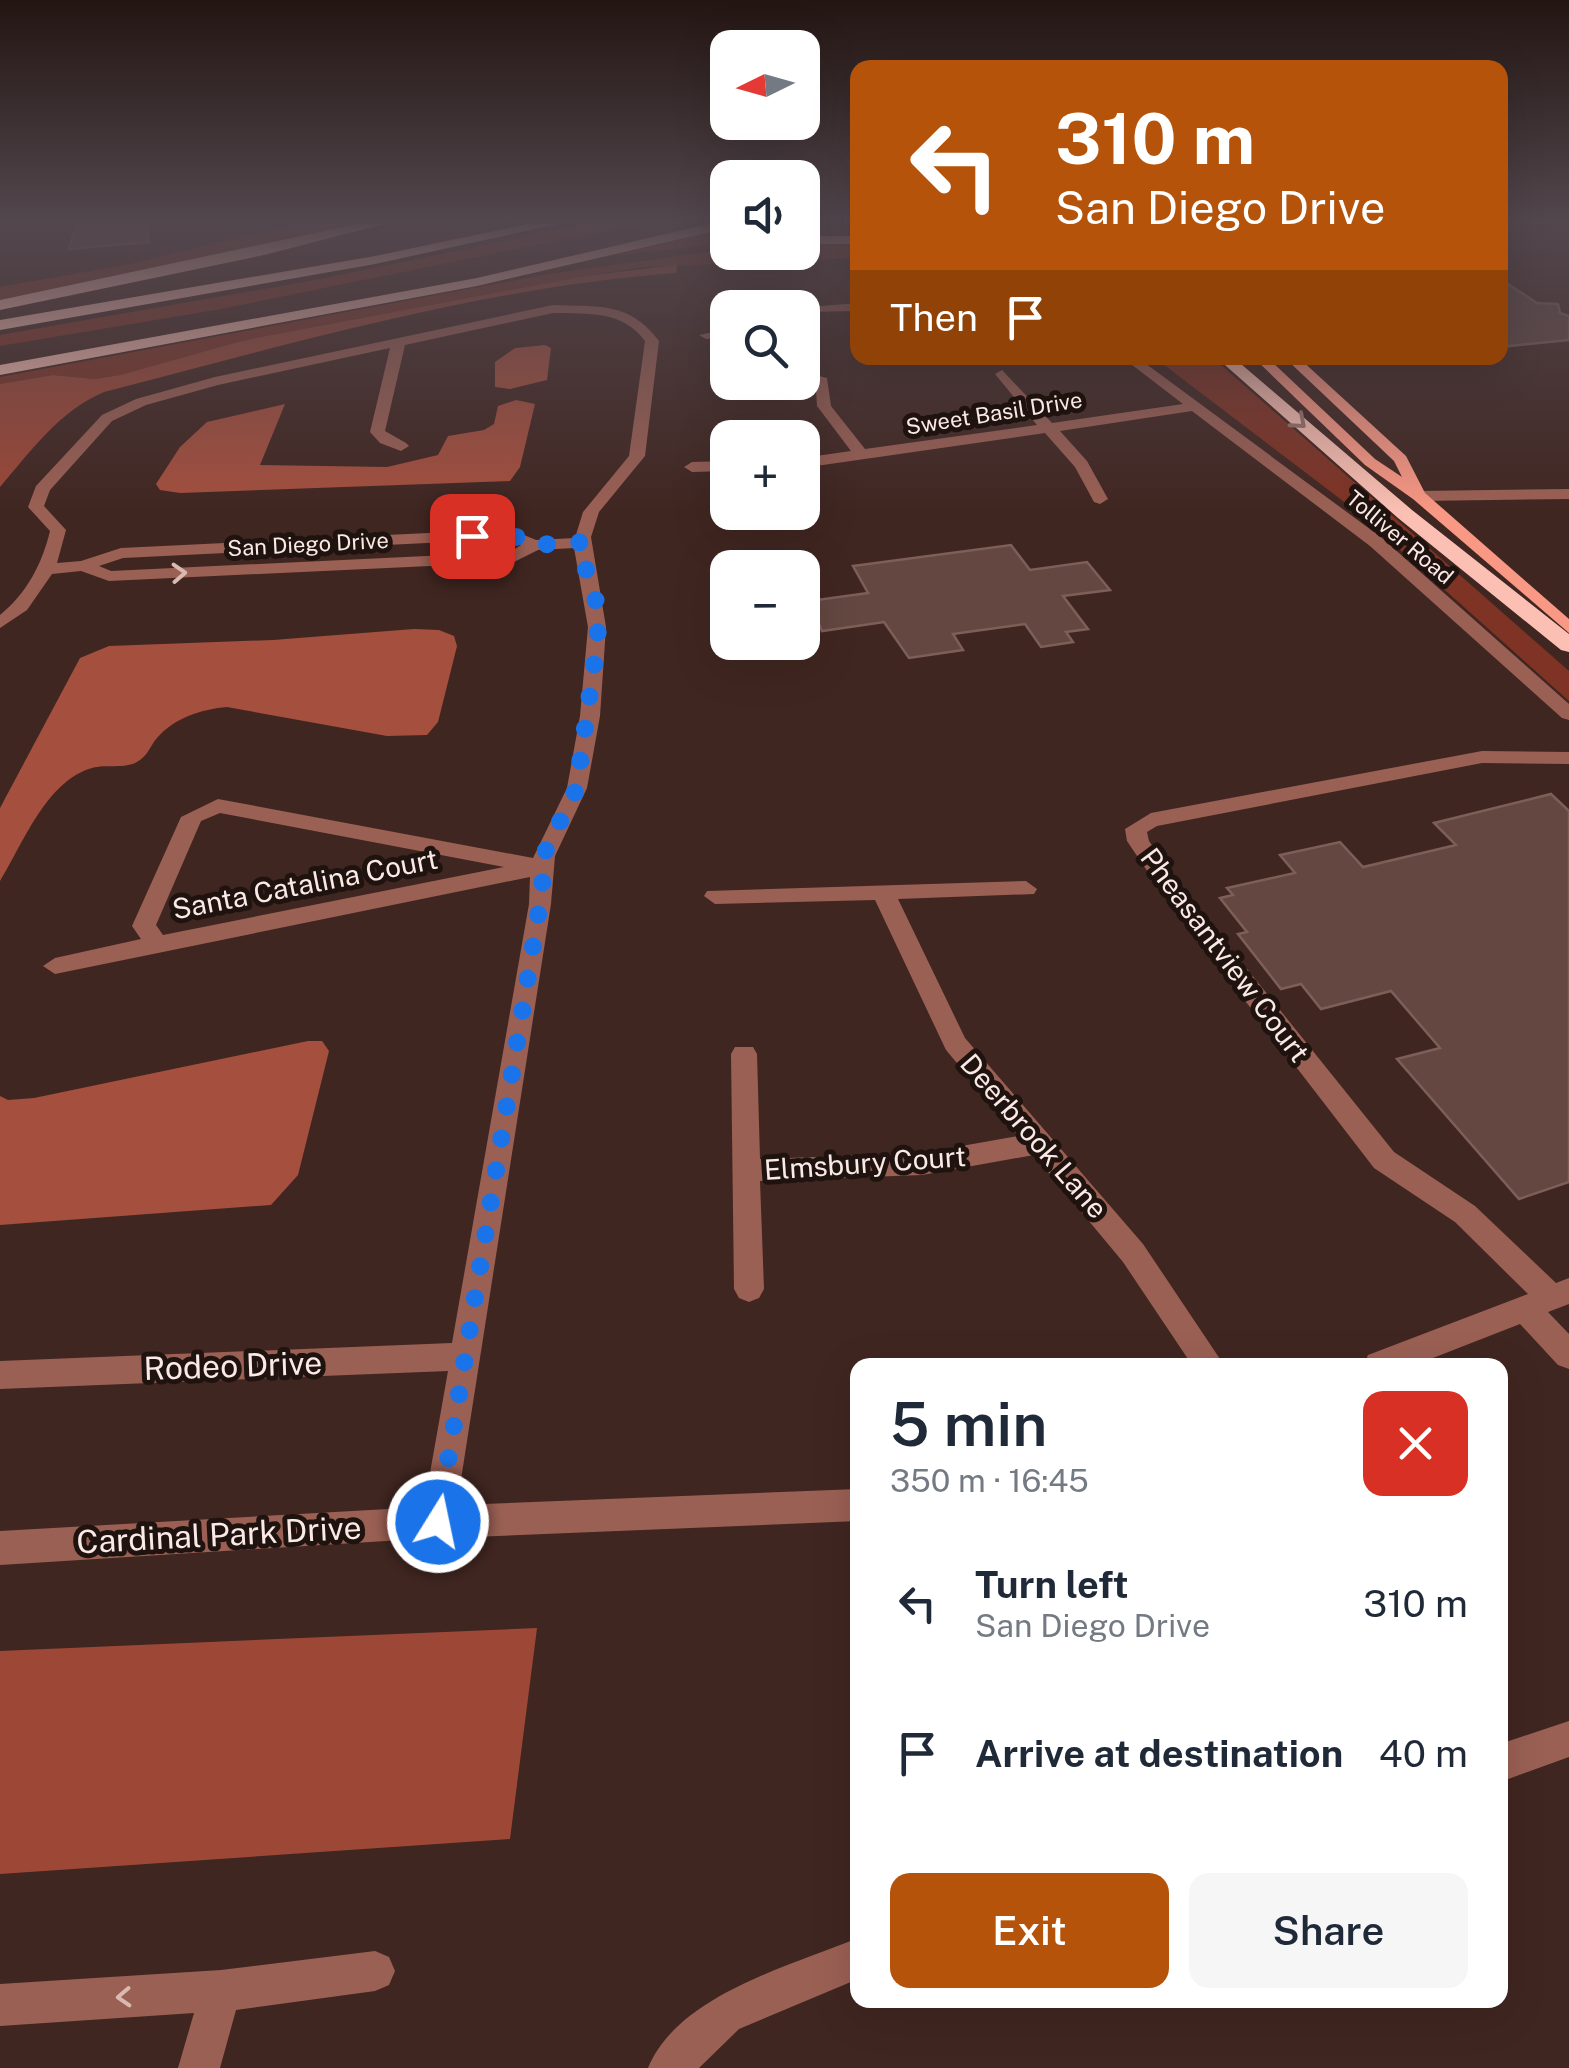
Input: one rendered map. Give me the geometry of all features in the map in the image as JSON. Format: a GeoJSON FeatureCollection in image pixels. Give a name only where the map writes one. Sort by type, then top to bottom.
{"type":"FeatureCollection","features":[{"type":"Feature","properties":{"kind":"highway"},"geometry":{"type":"LineString","coordinates":[[0,326],[36,320]]}},
{"type":"Feature","properties":{"kind":"highway"},"geometry":{"type":"LineString","coordinates":[[0,356],[202,320]]}},
{"type":"Feature","properties":{"kind":"highway"},"geometry":{"type":"LineString","coordinates":[[0,370],[274,320]]}},
{"type":"Feature","properties":{"kind":"highway"},"geometry":{"type":"LineString","coordinates":[[1234,365],[1405,514],[1569,644]]}},
{"type":"Feature","properties":{"kind":"main road"},"geometry":{"type":"LineString","coordinates":[[1268,365],[1370,462],[1419,496],[1569,628]]}},
{"type":"Feature","properties":{"kind":"main road"},"geometry":{"type":"LineString","coordinates":[[1299,365],[1400,459],[1419,496]]}},
{"type":"Feature","properties":{"kind":"street"},"geometry":{"type":"LineString","coordinates":[[0,622],[24,604],[58,530],[36,507],[42,489],[106,418],[141,402],[272,366],[493,320]]}},
{"type":"Feature","properties":{"kind":"street"},"geometry":{"type":"LineString","coordinates":[[438,1522],[540,904],[542,867],[546,849],[576,790],[598,638],[596,601],[587,582],[584,527],[597,501],[629,472],[637,456],[652,341],[629,320]]}},
{"type":"Feature","properties":{"kind":"street"},"geometry":{"type":"LineString","coordinates":[[706,335],[710,335]]}},
{"type":"Feature","properties":{"kind":"street"},"geometry":{"type":"LineString","coordinates":[[398,340],[377,432],[401,446]]}},
{"type":"Feature","properties":{"kind":"street","name":"Tolliver Road"},"geometry":{"type":"LineString","coordinates":[[1139,365],[1376,542],[1569,714]]}},
{"type":"Feature","properties":{"kind":"street"},"geometry":{"type":"LineString","coordinates":[[1002,374],[1024,406],[1092,474],[1100,499]]}},
{"type":"Feature","properties":{"kind":"street"},"geometry":{"type":"LineString","coordinates":[[820,378],[824,406],[862,456]]}},
{"type":"Feature","properties":{"kind":"street","name":"Sweet Basil Drive"},"geometry":{"type":"LineString","coordinates":[[820,462],[1193,407]]}},
{"type":"Feature","properties":{"kind":"street"},"geometry":{"type":"LineString","coordinates":[[692,467],[710,466]]}},
{"type":"Feature","properties":{"kind":"street"},"geometry":{"type":"LineString","coordinates":[[1419,496],[1569,494]]}},
{"type":"Feature","properties":{"kind":"street","name":"San Diego Drive"},"geometry":{"type":"LineString","coordinates":[[43,569],[83,566],[121,553],[510,534],[534,545]]}},
{"type":"Feature","properties":{"kind":"street","name":"San Diego Drive"},"geometry":{"type":"LineString","coordinates":[[83,566],[108,576],[313,567],[514,557],[534,545],[584,542]]}},
{"type":"Feature","properties":{"kind":"street"},"geometry":{"type":"LineString","coordinates":[[313,567],[319,544]]}},
{"type":"Feature","properties":{"kind":"street","name":"Pheasantview Court"},"geometry":{"type":"LineString","coordinates":[[1548,1298],[1465,1214],[1384,1160],[1170,888],[1138,841],[1136,829],[1151,820],[1482,757],[1569,758]]}},
{"type":"Feature","properties":{"kind":"street","name":"Santa Catalina Court"},"geometry":{"type":"LineString","coordinates":[[218,806],[542,867],[158,944],[144,926],[192,817],[218,806]]}},
{"type":"Feature","properties":{"kind":"street"},"geometry":{"type":"LineString","coordinates":[[716,896],[1026,889]]}},
{"type":"Feature","properties":{"kind":"street","name":"Deerbrook Lane"},"geometry":{"type":"LineString","coordinates":[[883,892],[955,1043],[1133,1253],[1204,1358]]}},
{"type":"Feature","properties":{"kind":"street"},"geometry":{"type":"LineString","coordinates":[[55,966],[158,944]]}},
{"type":"Feature","properties":{"kind":"street","name":"Elmsbury Court"},"geometry":{"type":"LineString","coordinates":[[744,1054],[749,1289]]}},
{"type":"Feature","properties":{"kind":"street","name":"Elmsbury Court"},"geometry":{"type":"LineString","coordinates":[[746,1171],[922,1164],[1042,1144]]}},
{"type":"Feature","properties":{"kind":"street"},"geometry":{"type":"LineString","coordinates":[[1397,1358],[1548,1298],[1569,1355]]}},
{"type":"Feature","properties":{"kind":"street","name":"Rodeo Drive"},"geometry":{"type":"LineString","coordinates":[[0,1375],[467,1356]]}},
{"type":"Feature","properties":{"kind":"street","name":"Cardinal Park Drive"},"geometry":{"type":"LineString","coordinates":[[0,1548],[438,1522],[850,1505]]}},
{"type":"Feature","properties":{"kind":"street"},"geometry":{"type":"LineString","coordinates":[[1508,1760],[1569,1740]]}},
{"type":"Feature","properties":{"kind":"street"},"geometry":{"type":"LineString","coordinates":[[669,2068],[724,2014],[850,1961]]}},
{"type":"Feature","properties":{"kind":"street"},"geometry":{"type":"LineString","coordinates":[[0,2004],[221,1991],[375,1971]]}},
{"type":"Feature","properties":{"kind":"street"},"geometry":{"type":"LineString","coordinates":[[199,2068],[221,1991]]}},
{"type":"Feature","properties":{"kind":"shaded area"},"geometry":{"type":"Polygon","coordinates":[[[89,320],[158,320],[0,346],[0,335],[89,320]]]}},
{"type":"Feature","properties":{"kind":"shaded area"},"geometry":{"type":"Polygon","coordinates":[[[306,320],[354,320],[245,340],[120,375],[95,379],[53,375],[0,384],[0,377],[306,320]]]}},
{"type":"Feature","properties":{"kind":"shaded area"},"geometry":{"type":"Polygon","coordinates":[[[354,320],[390,320],[104,392],[59,421],[0,487],[0,384],[53,375],[95,379],[120,375],[245,340],[354,320]]]}},
{"type":"Feature","properties":{"kind":"shaded area"},"geometry":{"type":"Polygon","coordinates":[[[515,348],[551,348],[547,380],[510,389],[495,387],[495,362],[515,348]]]}},
{"type":"Feature","properties":{"kind":"shaded area"},"geometry":{"type":"Polygon","coordinates":[[[1164,365],[1221,365],[1569,671],[1569,701],[1360,514],[1164,365]]]}},
{"type":"Feature","properties":{"kind":"shaded area"},"geometry":{"type":"Polygon","coordinates":[[[516,400],[535,404],[520,467],[510,481],[180,493],[160,490],[156,484],[180,447],[207,422],[285,404],[260,465],[387,467],[438,455],[448,436],[484,430],[494,424],[498,406],[516,400]]]}},
{"type":"Feature","properties":{"kind":"shaded area"},"geometry":{"type":"Polygon","coordinates":[[[439,630],[454,636],[457,646],[438,722],[427,735],[387,736],[227,707],[198,712],[164,731],[137,762],[92,768],[61,786],[37,816],[0,881],[0,808],[80,658],[109,646],[273,640],[439,630]]]}},
{"type":"Feature","properties":{"kind":"shaded area"},"geometry":{"type":"Polygon","coordinates":[[[322,1041],[329,1051],[298,1175],[271,1205],[0,1225],[0,1096],[8,1100],[34,1098],[322,1041]]]}},
{"type":"Feature","properties":{"kind":"shaded area"},"geometry":{"type":"Polygon","coordinates":[[[537,1628],[510,1839],[0,1874],[0,1651],[537,1628]]]}},
{"type":"Feature","properties":{"kind":"building"},"geometry":{"type":"Polygon","coordinates":[[[1508,320],[1569,320],[1569,340],[1508,346],[1508,320]]]}},
{"type":"Feature","properties":{"kind":"building"},"geometry":{"type":"Polygon","coordinates":[[[1011,545],[1030,570],[1087,562],[1110,590],[1063,596],[1088,629],[1066,632],[1073,642],[1041,647],[1025,624],[953,634],[963,650],[909,658],[884,622],[822,631],[820,600],[868,593],[853,566],[1011,545]]]}},
{"type":"Feature","properties":{"kind":"building"},"geometry":{"type":"Polygon","coordinates":[[[1551,794],[1569,811],[1569,1182],[1519,1199],[1397,1059],[1440,1048],[1391,991],[1321,1009],[1301,984],[1281,989],[1238,934],[1247,932],[1220,898],[1233,895],[1227,888],[1295,873],[1280,855],[1340,842],[1363,867],[1456,845],[1434,823],[1551,794]]]}},
{"type":"Feature","properties":{"kind":"route"},"geometry":{"type":"LineString","coordinates":[[438,1522],[540,904],[542,867],[546,849],[576,790],[598,638],[596,601],[587,582],[584,542],[534,545],[510,534],[472,536]]}}]}
